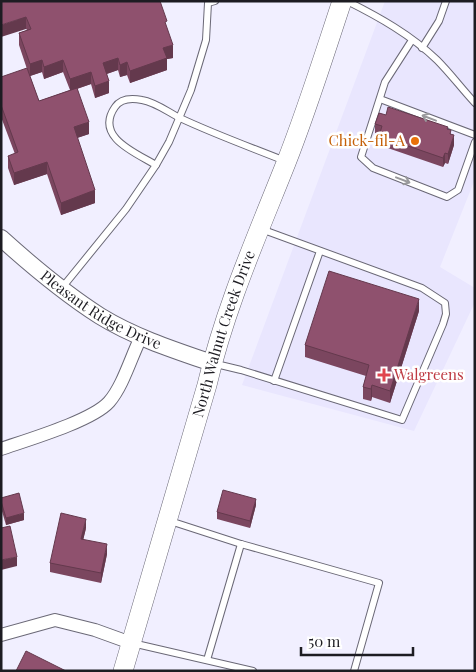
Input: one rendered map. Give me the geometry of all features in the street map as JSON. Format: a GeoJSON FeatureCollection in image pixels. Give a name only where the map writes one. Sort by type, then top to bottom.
{"type":"FeatureCollection","features":[{"type":"Feature","properties":{"kind":"main road","name":"North Walnut Creek Drive"},"geometry":{"type":"LineString","coordinates":[[123,671],[218,341],[259,228],[286,162],[342,1]]}},
{"type":"Feature","properties":{"kind":"street","name":"Pleasant Ridge Drive"},"geometry":{"type":"LineString","coordinates":[[1,238],[61,289],[101,317],[141,337],[212,363]]}},
{"type":"Feature","properties":{"kind":"street"},"geometry":{"type":"LineString","coordinates":[[1,450],[94,415],[109,402],[118,388],[141,337]]}},
{"type":"Feature","properties":{"kind":"street"},"geometry":{"type":"LineString","coordinates":[[1,635],[55,620],[95,630],[131,643]]}},
{"type":"Feature","properties":{"kind":"lane"},"geometry":{"type":"LineString","coordinates":[[347,1],[379,17],[412,40],[436,60],[475,103]]}},
{"type":"Feature","properties":{"kind":"lane"},"geometry":{"type":"LineString","coordinates":[[422,48],[438,21],[446,1]]}},
{"type":"Feature","properties":{"kind":"lane"},"geometry":{"type":"LineString","coordinates":[[61,289],[126,209],[156,165],[180,118],[191,90],[206,40],[210,2]]}},
{"type":"Feature","properties":{"kind":"lane"},"geometry":{"type":"LineString","coordinates":[[412,40],[385,82],[361,157],[373,168],[447,197],[458,190],[475,142]]}},
{"type":"Feature","properties":{"kind":"lane"},"geometry":{"type":"LineString","coordinates":[[156,165],[120,144],[112,134],[109,123],[111,112],[117,103],[128,98],[144,100],[180,118],[286,162]]}},
{"type":"Feature","properties":{"kind":"lane"},"geometry":{"type":"LineString","coordinates":[[380,99],[475,135]]}},
{"type":"Feature","properties":{"kind":"lane"},"geometry":{"type":"LineString","coordinates":[[212,363],[402,420],[443,324],[446,314],[445,303],[422,288],[259,228]]}},
{"type":"Feature","properties":{"kind":"lane"},"geometry":{"type":"LineString","coordinates":[[274,381],[320,251]]}},
{"type":"Feature","properties":{"kind":"lane"},"geometry":{"type":"LineString","coordinates":[[166,520],[379,584],[354,671]]}},
{"type":"Feature","properties":{"kind":"lane"},"geometry":{"type":"LineString","coordinates":[[207,660],[241,544]]}},
{"type":"Feature","properties":{"kind":"lane"},"geometry":{"type":"LineString","coordinates":[[131,643],[254,671]]}},
{"type":"Feature","properties":{"kind":"shaded area"},"geometry":{"type":"Polygon","coordinates":[[[385,1],[475,1],[475,179],[440,267],[475,288],[475,302],[414,431],[242,385],[385,1]]]}},
{"type":"Feature","properties":{"kind":"building"},"geometry":{"type":"Polygon","coordinates":[[[1,1],[160,1],[173,45],[163,48],[167,58],[130,71],[127,62],[120,65],[118,58],[103,63],[109,81],[95,86],[91,72],[70,79],[63,60],[44,67],[42,60],[30,64],[19,33],[31,29],[26,17],[1,25],[1,1]]]}},
{"type":"Feature","properties":{"kind":"building"},"geometry":{"type":"Polygon","coordinates":[[[27,68],[39,101],[77,88],[89,122],[74,127],[95,190],[61,203],[47,162],[14,173],[8,156],[18,152],[1,105],[1,77],[27,68]]]}},
{"type":"Feature","properties":{"kind":"building","name":"Chick-fil-A"},"geometry":{"type":"Polygon","coordinates":[[[388,107],[448,127],[447,129],[451,130],[450,134],[454,135],[448,154],[445,153],[443,158],[379,136],[382,126],[375,124],[379,113],[386,115],[388,107]]]}},
{"type":"Feature","properties":{"kind":"building","name":"Walgreens"},"geometry":{"type":"Polygon","coordinates":[[[329,271],[419,299],[390,391],[372,385],[371,389],[363,387],[369,365],[305,345],[329,271]]]}},
{"type":"Feature","properties":{"kind":"building"},"geometry":{"type":"Polygon","coordinates":[[[223,490],[256,499],[250,521],[217,512],[223,490]]]}},
{"type":"Feature","properties":{"kind":"building"},"geometry":{"type":"Polygon","coordinates":[[[19,493],[24,513],[6,518],[1,498],[19,493]]]}},
{"type":"Feature","properties":{"kind":"building"},"geometry":{"type":"Polygon","coordinates":[[[61,513],[86,519],[81,539],[107,544],[101,573],[50,563],[61,513]]]}},
{"type":"Feature","properties":{"kind":"building"},"geometry":{"type":"Polygon","coordinates":[[[10,526],[17,557],[1,560],[1,528],[10,526]]]}},
{"type":"Feature","properties":{"kind":"building"},"geometry":{"type":"Polygon","coordinates":[[[26,651],[66,671],[16,671],[26,651]]]}},
{"type":"Feature","properties":{"kind":"place","name":"Chick-fil-A"},"geometry":{"type":"Point","coordinates":[415,141]}},
{"type":"Feature","properties":{"kind":"place","name":"Walgreens"},"geometry":{"type":"Point","coordinates":[384,375]}}]}
